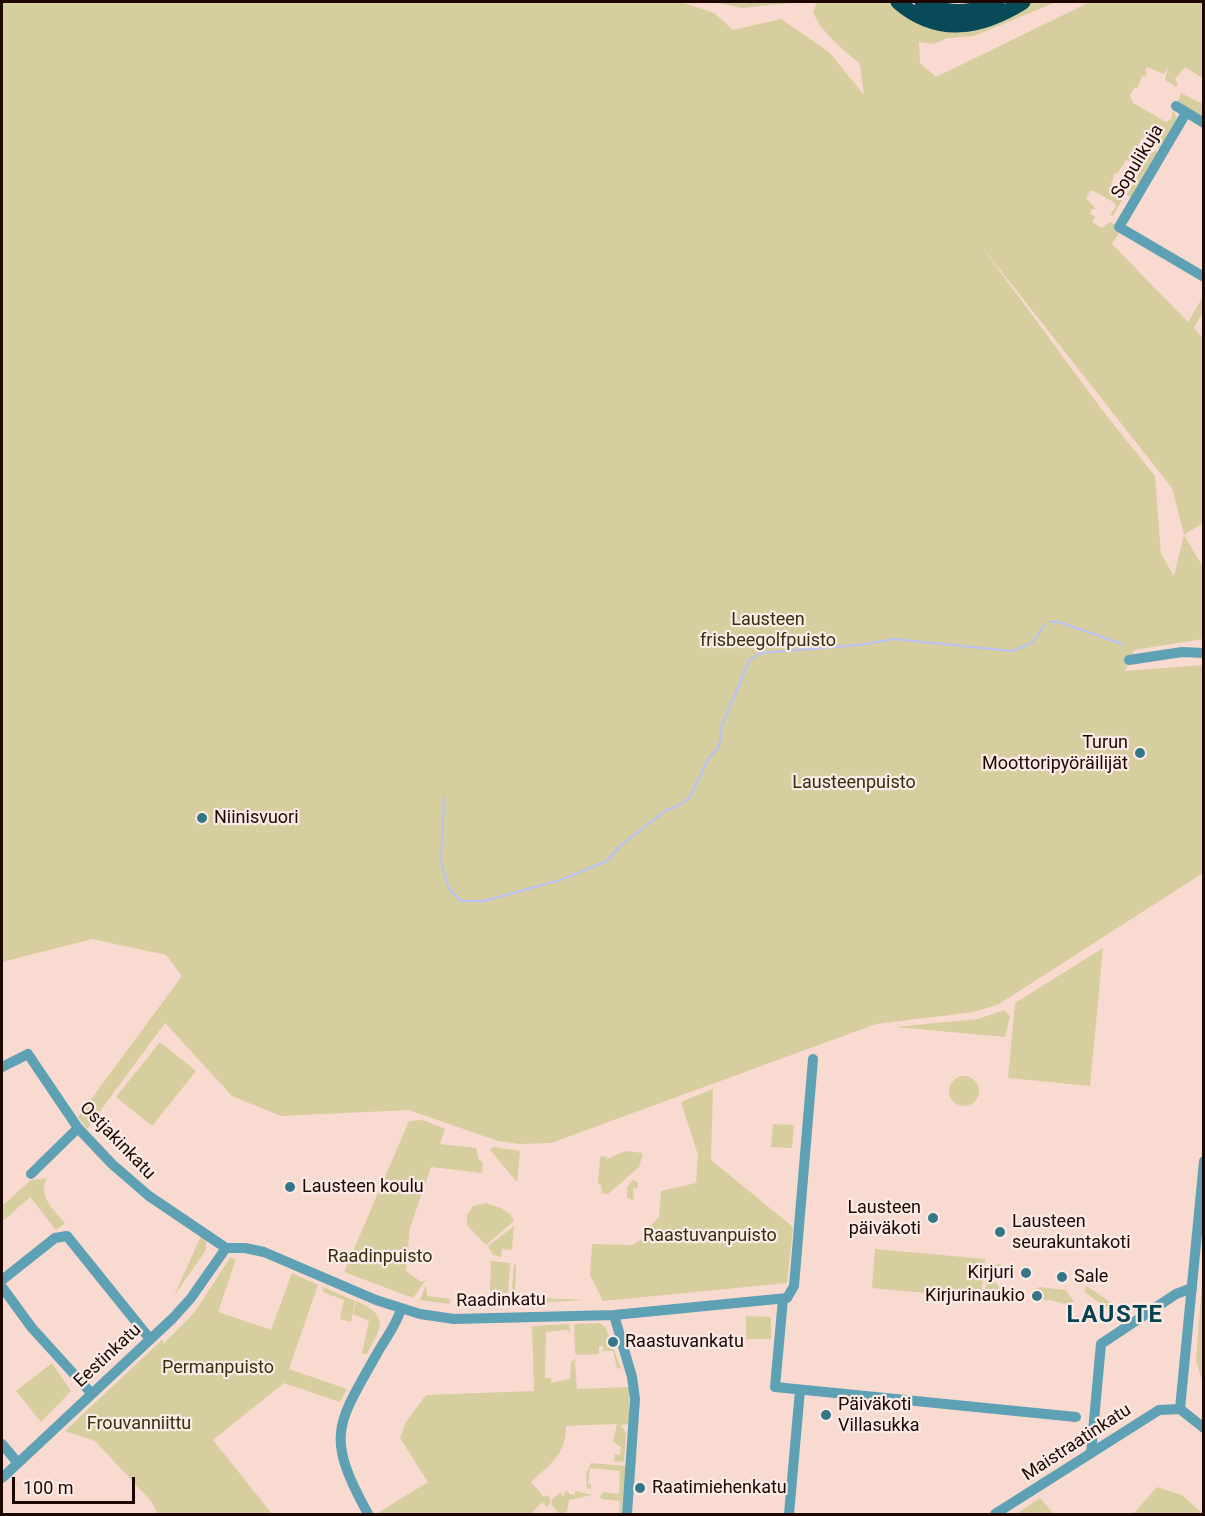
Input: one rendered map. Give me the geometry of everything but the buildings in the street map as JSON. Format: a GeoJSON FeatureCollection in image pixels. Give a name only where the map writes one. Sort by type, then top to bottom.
{"type":"FeatureCollection","features":[{"type":"Feature","properties":{"kind":"highway"},"geometry":{"type":"LineString","coordinates":[[898,2],[925,19],[960,25],[986,21],[1023,2]]}},
{"type":"Feature","properties":{"kind":"highway"},"geometry":{"type":"LineString","coordinates":[[922,2],[940,9],[961,12],[997,2]]}},
{"type":"Feature","properties":{"kind":"street"},"geometry":{"type":"LineString","coordinates":[[1176,106],[1203,123]]}},
{"type":"Feature","properties":{"kind":"street","name":"Sopulikuja"},"geometry":{"type":"LineString","coordinates":[[1186,113],[1119,227],[1203,277]]}},
{"type":"Feature","properties":{"kind":"street"},"geometry":{"type":"LineString","coordinates":[[1129,660],[1182,652],[1203,653]]}},
{"type":"Feature","properties":{"kind":"street","name":"Ostjakinkatu"},"geometry":{"type":"LineString","coordinates":[[2,1067],[28,1054],[78,1128],[118,1170],[149,1196],[226,1248]]}},
{"type":"Feature","properties":{"kind":"street"},"geometry":{"type":"LineString","coordinates":[[813,1059],[794,1286],[786,1298],[776,1387],[1076,1417]]}},
{"type":"Feature","properties":{"kind":"street"},"geometry":{"type":"LineString","coordinates":[[31,1174],[78,1128]]}},
{"type":"Feature","properties":{"kind":"street"},"geometry":{"type":"LineString","coordinates":[[1203,1161],[1180,1409],[1203,1428]]}},
{"type":"Feature","properties":{"kind":"street"},"geometry":{"type":"LineString","coordinates":[[2,1280],[55,1238],[67,1236],[150,1339]]}},
{"type":"Feature","properties":{"kind":"street","name":"Raadinkatu"},"geometry":{"type":"LineString","coordinates":[[226,1248],[244,1248],[264,1252],[400,1309],[454,1319],[614,1315],[786,1298]]}},
{"type":"Feature","properties":{"kind":"street","name":"Eestinkatu"},"geometry":{"type":"LineString","coordinates":[[2,1478],[150,1339],[190,1298],[226,1248]]}},
{"type":"Feature","properties":{"kind":"street"},"geometry":{"type":"LineString","coordinates":[[2,1287],[32,1328],[92,1394]]}},
{"type":"Feature","properties":{"kind":"street"},"geometry":{"type":"LineString","coordinates":[[1091,1453],[1101,1344],[1109,1336],[1176,1294],[1192,1288]]}},
{"type":"Feature","properties":{"kind":"street"},"geometry":{"type":"LineString","coordinates":[[368,1515],[344,1466],[341,1426],[351,1398],[400,1309]]}},
{"type":"Feature","properties":{"kind":"street"},"geometry":{"type":"LineString","coordinates":[[614,1315],[632,1377],[635,1399],[627,1515]]}},
{"type":"Feature","properties":{"kind":"street"},"geometry":{"type":"LineString","coordinates":[[789,1515],[800,1390]]}},
{"type":"Feature","properties":{"kind":"street","name":"Maistraatinkatu"},"geometry":{"type":"LineString","coordinates":[[995,1515],[1160,1410],[1180,1409]]}},
{"type":"Feature","properties":{"kind":"street"},"geometry":{"type":"LineString","coordinates":[[2,1444],[18,1463]]}},
{"type":"Feature","properties":{"kind":"green space"},"geometry":{"type":"Polygon","coordinates":[[[2,2],[681,2],[714,13],[733,30],[781,19],[829,52],[864,95],[860,64],[833,40],[817,20],[813,12],[817,2],[891,2],[900,11],[1023,8],[1032,2],[1056,2],[974,36],[947,38],[934,44],[919,42],[920,63],[936,77],[1090,2],[1203,2],[1203,78],[1185,67],[1175,79],[1178,85],[1176,87],[1165,80],[1168,66],[1164,74],[1147,67],[1145,77],[1142,76],[1137,89],[1135,87],[1130,95],[1133,103],[1166,122],[1171,119],[1173,110],[1177,119],[1160,149],[1158,147],[1161,141],[1151,136],[1142,138],[1129,161],[1126,160],[1117,174],[1115,173],[1111,184],[1117,188],[1122,184],[1129,188],[1113,216],[1110,215],[1116,207],[1115,203],[1094,191],[1090,191],[1086,198],[1096,209],[1092,209],[1090,213],[1095,217],[1092,222],[1102,228],[1110,222],[1116,225],[1119,233],[1112,244],[1188,322],[1203,297],[1203,312],[1194,328],[1203,338],[1203,523],[1184,535],[1203,567],[1203,639],[1134,650],[1125,671],[1203,665],[1203,873],[999,1004],[974,1012],[876,1024],[551,1143],[520,1144],[498,1141],[409,1110],[281,1116],[232,1096],[165,1023],[87,1129],[78,1117],[182,976],[166,955],[92,939],[2,962],[2,2]],[[979,243],[1103,411],[1155,476],[1161,554],[1174,576],[1184,535],[1172,488],[979,243]]]}},
{"type":"Feature","properties":{"kind":"green space"},"geometry":{"type":"Polygon","coordinates":[[[714,2],[800,2],[742,8],[714,2]]]}},
{"type":"Feature","properties":{"kind":"green space"},"geometry":{"type":"Polygon","coordinates":[[[1181,93],[1203,104],[1203,117],[1178,102],[1181,93]]]}},
{"type":"Feature","properties":{"kind":"green space"},"geometry":{"type":"Polygon","coordinates":[[[1155,151],[1159,153],[1132,199],[1127,194],[1151,153],[1155,151]]]}},
{"type":"Feature","properties":{"kind":"green space"},"geometry":{"type":"Polygon","coordinates":[[[1103,948],[1090,1086],[1008,1078],[1015,1003],[1103,948]]]}},
{"type":"Feature","properties":{"kind":"green space"},"geometry":{"type":"Polygon","coordinates":[[[1004,1010],[1010,1016],[1005,1037],[895,1027],[978,1019],[1004,1010]]]}},
{"type":"Feature","properties":{"kind":"green space"},"geometry":{"type":"Polygon","coordinates":[[[160,1042],[196,1071],[152,1126],[116,1097],[160,1042]]]}},
{"type":"Feature","properties":{"kind":"green space"},"geometry":{"type":"Polygon","coordinates":[[[964,1076],[975,1080],[979,1091],[975,1102],[964,1106],[953,1102],[949,1091],[953,1080],[964,1076]]]}},
{"type":"Feature","properties":{"kind":"green space","name":"Raastuvanpuisto"},"geometry":{"type":"Polygon","coordinates":[[[713,1089],[711,1160],[793,1227],[787,1283],[603,1301],[590,1275],[592,1244],[632,1245],[644,1238],[646,1230],[659,1217],[661,1191],[696,1183],[698,1155],[681,1102],[713,1089]]]}},
{"type":"Feature","properties":{"kind":"green space","name":"Raadinpuisto"},"geometry":{"type":"Polygon","coordinates":[[[423,1120],[445,1129],[440,1144],[476,1148],[479,1160],[483,1163],[482,1173],[431,1167],[410,1228],[406,1271],[421,1282],[426,1280],[413,1298],[344,1272],[409,1121],[423,1120]]]}},
{"type":"Feature","properties":{"kind":"green space"},"geometry":{"type":"Polygon","coordinates":[[[773,1124],[794,1125],[792,1148],[771,1147],[773,1124]]]}},
{"type":"Feature","properties":{"kind":"green space"},"geometry":{"type":"Polygon","coordinates":[[[493,1147],[520,1151],[517,1182],[490,1150],[493,1147]]]}},
{"type":"Feature","properties":{"kind":"green space"},"geometry":{"type":"Polygon","coordinates":[[[625,1151],[643,1153],[639,1167],[608,1194],[602,1193],[601,1185],[598,1184],[600,1157],[606,1156],[607,1159],[625,1151]]]}},
{"type":"Feature","properties":{"kind":"green space"},"geometry":{"type":"Polygon","coordinates":[[[47,1178],[44,1185],[45,1197],[65,1223],[56,1230],[30,1197],[2,1222],[2,1206],[31,1180],[47,1178]]]}},
{"type":"Feature","properties":{"kind":"green space"},"geometry":{"type":"Polygon","coordinates":[[[633,1180],[638,1182],[637,1189],[633,1188],[634,1201],[627,1197],[627,1187],[633,1180]]]}},
{"type":"Feature","properties":{"kind":"green space"},"geometry":{"type":"Polygon","coordinates":[[[486,1203],[501,1208],[510,1214],[514,1221],[486,1245],[467,1225],[467,1215],[473,1206],[486,1203]]]}},
{"type":"Feature","properties":{"kind":"green space"},"geometry":{"type":"Polygon","coordinates":[[[514,1226],[512,1250],[502,1249],[501,1257],[493,1255],[488,1246],[514,1226]]]}},
{"type":"Feature","properties":{"kind":"green space"},"geometry":{"type":"Polygon","coordinates":[[[201,1236],[206,1241],[206,1250],[174,1296],[201,1236]]]}},
{"type":"Feature","properties":{"kind":"green space"},"geometry":{"type":"Polygon","coordinates":[[[875,1249],[985,1259],[981,1298],[872,1288],[875,1249]]]}},
{"type":"Feature","properties":{"kind":"green space"},"geometry":{"type":"Polygon","coordinates":[[[230,1258],[236,1259],[218,1312],[271,1330],[292,1273],[318,1285],[289,1369],[347,1389],[340,1402],[284,1383],[213,1440],[272,1514],[158,1514],[151,1501],[95,1441],[65,1431],[163,1339],[163,1344],[194,1313],[230,1258]]]}},
{"type":"Feature","properties":{"kind":"green space"},"geometry":{"type":"Polygon","coordinates":[[[491,1261],[510,1263],[508,1293],[496,1292],[496,1287],[495,1291],[490,1291],[491,1261]]]}},
{"type":"Feature","properties":{"kind":"green space"},"geometry":{"type":"Polygon","coordinates":[[[514,1264],[516,1265],[515,1297],[586,1300],[514,1304],[511,1300],[514,1264]]]}},
{"type":"Feature","properties":{"kind":"green space"},"geometry":{"type":"Polygon","coordinates":[[[998,1264],[1003,1266],[1005,1271],[1003,1276],[998,1278],[993,1276],[991,1271],[993,1266],[998,1264]]]}},
{"type":"Feature","properties":{"kind":"green space"},"geometry":{"type":"Polygon","coordinates":[[[992,1282],[997,1284],[999,1289],[997,1294],[992,1296],[987,1294],[985,1289],[987,1284],[992,1282]]]}},
{"type":"Feature","properties":{"kind":"green space"},"geometry":{"type":"Polygon","coordinates":[[[1202,1282],[1204,1282],[1203,1383],[1196,1361],[1202,1282]]]}},
{"type":"Feature","properties":{"kind":"green space"},"geometry":{"type":"Polygon","coordinates":[[[426,1285],[427,1296],[450,1299],[450,1304],[420,1300],[426,1285]]]}},
{"type":"Feature","properties":{"kind":"green space"},"geometry":{"type":"Polygon","coordinates":[[[1086,1286],[1124,1311],[1116,1316],[1084,1291],[1086,1286]]]}},
{"type":"Feature","properties":{"kind":"green space"},"geometry":{"type":"Polygon","coordinates":[[[323,1287],[355,1301],[351,1322],[340,1319],[344,1300],[323,1292],[323,1287]]]}},
{"type":"Feature","properties":{"kind":"green space"},"geometry":{"type":"Polygon","coordinates":[[[1039,1287],[1066,1290],[1074,1302],[1069,1305],[1050,1300],[1037,1300],[1032,1293],[1039,1287]]]}},
{"type":"Feature","properties":{"kind":"green space"},"geometry":{"type":"Polygon","coordinates":[[[356,1301],[374,1312],[380,1323],[376,1337],[366,1355],[362,1353],[369,1321],[353,1314],[356,1301]]]}},
{"type":"Feature","properties":{"kind":"green space"},"geometry":{"type":"Polygon","coordinates":[[[746,1316],[771,1317],[771,1339],[746,1339],[746,1316]]]}},
{"type":"Feature","properties":{"kind":"green space"},"geometry":{"type":"Polygon","coordinates":[[[600,1323],[606,1328],[621,1369],[617,1368],[613,1351],[601,1351],[604,1349],[603,1346],[599,1346],[599,1354],[578,1355],[575,1353],[574,1324],[600,1323]]]}},
{"type":"Feature","properties":{"kind":"green space"},"geometry":{"type":"Polygon","coordinates":[[[569,1324],[570,1332],[566,1330],[546,1332],[545,1378],[551,1378],[551,1383],[570,1379],[571,1362],[577,1359],[575,1363],[577,1389],[629,1387],[629,1424],[621,1425],[626,1433],[624,1462],[614,1461],[615,1454],[620,1455],[621,1447],[613,1442],[617,1424],[566,1426],[560,1452],[531,1482],[544,1497],[547,1495],[550,1498],[550,1504],[547,1507],[542,1502],[531,1514],[376,1514],[428,1482],[400,1438],[406,1422],[426,1395],[534,1391],[532,1326],[569,1324]]]}},
{"type":"Feature","properties":{"kind":"green space"},"geometry":{"type":"Polygon","coordinates":[[[132,1328],[132,1338],[93,1374],[83,1374],[132,1328]]]}},
{"type":"Feature","properties":{"kind":"green space"},"geometry":{"type":"Polygon","coordinates":[[[52,1363],[71,1391],[41,1422],[16,1391],[52,1363]]]}},
{"type":"Feature","properties":{"kind":"green space"},"geometry":{"type":"Polygon","coordinates":[[[591,1463],[626,1466],[621,1514],[619,1514],[620,1501],[600,1497],[603,1492],[619,1494],[620,1471],[590,1468],[588,1484],[591,1485],[591,1489],[587,1488],[586,1474],[591,1463]]]}},
{"type":"Feature","properties":{"kind":"green space"},"geometry":{"type":"Polygon","coordinates":[[[1157,1487],[1182,1495],[1203,1514],[1133,1514],[1157,1487]]]}},
{"type":"Feature","properties":{"kind":"green space"},"geometry":{"type":"Polygon","coordinates":[[[566,1490],[575,1495],[575,1491],[592,1495],[569,1500],[567,1512],[560,1514],[552,1506],[551,1500],[561,1492],[563,1497],[566,1490]]]}},
{"type":"Feature","properties":{"kind":"green space"},"geometry":{"type":"Polygon","coordinates":[[[1040,1498],[1054,1514],[1016,1514],[1040,1498]]]}},
{"type":"Feature","properties":{"kind":"waterway"},"geometry":{"type":"LineString","coordinates":[[1050,622],[1059,622],[1122,644]]}},
{"type":"Feature","properties":{"kind":"waterway"},"geometry":{"type":"LineString","coordinates":[[444,798],[441,863],[449,889],[461,901],[484,901],[560,880],[607,861],[619,847],[665,811],[680,805],[690,797],[708,759],[719,747],[722,725],[749,661],[760,653],[859,645],[894,639],[1012,651],[1032,643],[1045,625]]}},
{"type":"Feature","properties":{"kind":"place","name":"Turun Moottoripyöräilijät"},"geometry":{"type":"Point","coordinates":[1140,753]}},
{"type":"Feature","properties":{"kind":"place","name":"Niinisvuori"},"geometry":{"type":"Point","coordinates":[202,818]}},
{"type":"Feature","properties":{"kind":"place","name":"Lausteen koulu"},"geometry":{"type":"Point","coordinates":[290,1187]}},
{"type":"Feature","properties":{"kind":"place","name":"Lausteen päiväkoti"},"geometry":{"type":"Point","coordinates":[933,1218]}},
{"type":"Feature","properties":{"kind":"place","name":"Lausteen seurakuntakoti"},"geometry":{"type":"Point","coordinates":[1000,1232]}},
{"type":"Feature","properties":{"kind":"place","name":"Kirjuri"},"geometry":{"type":"Point","coordinates":[1026,1273]}},
{"type":"Feature","properties":{"kind":"place","name":"Sale"},"geometry":{"type":"Point","coordinates":[1062,1277]}},
{"type":"Feature","properties":{"kind":"place","name":"Kirjurinaukio"},"geometry":{"type":"Point","coordinates":[1037,1296]}},
{"type":"Feature","properties":{"kind":"place","name":"Raastuvankatu"},"geometry":{"type":"Point","coordinates":[613,1342]}},
{"type":"Feature","properties":{"kind":"place","name":"Päiväkoti Villasukka"},"geometry":{"type":"Point","coordinates":[826,1415]}},
{"type":"Feature","properties":{"kind":"place","name":"Raatimiehenkatu"},"geometry":{"type":"Point","coordinates":[640,1488]}},
{"type":"Feature","properties":{"kind":"district","name":"LAUSTE"},"geometry":{"type":"Point","coordinates":[1115,1316]}},
{"type":"Feature","properties":{"kind":"park label","name":"Lausteen frisbeegolfpuisto"},"geometry":{"type":"Point","coordinates":[768,630]}},
{"type":"Feature","properties":{"kind":"park label","name":"Lausteenpuisto"},"geometry":{"type":"Point","coordinates":[854,783]}},
{"type":"Feature","properties":{"kind":"park label","name":"Permanpuisto"},"geometry":{"type":"Point","coordinates":[218,1368]}},
{"type":"Feature","properties":{"kind":"park label","name":"Frouvanniittu"},"geometry":{"type":"Point","coordinates":[139,1424]}}]}
